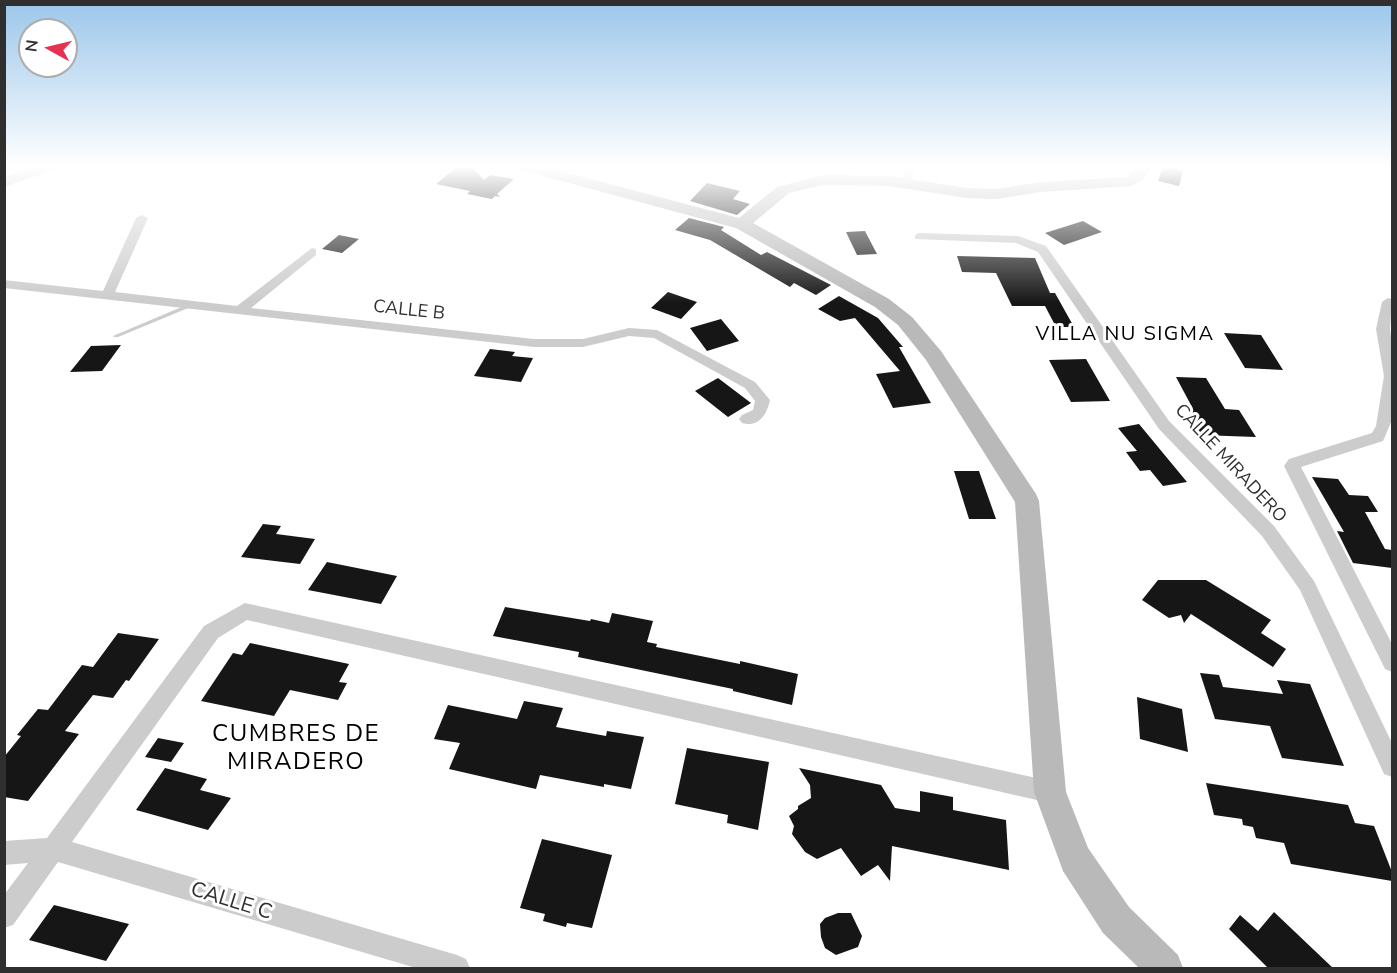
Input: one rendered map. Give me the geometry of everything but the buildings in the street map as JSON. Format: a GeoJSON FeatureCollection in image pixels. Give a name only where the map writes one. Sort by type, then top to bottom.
{"type":"FeatureCollection","features":[{"type":"Feature","properties":{"kind":"main road"},"geometry":{"type":"LineString","coordinates":[[697,211],[742,224],[882,303],[905,321],[934,356],[1027,501],[1050,792],[1075,859],[1116,920],[1165,969]]}},
{"type":"Feature","properties":{"kind":"main road"},"geometry":{"type":"LineString","coordinates":[[742,224],[757,211]]}},
{"type":"Feature","properties":{"kind":"street"},"geometry":{"type":"LineString","coordinates":[[108,294],[142,218]]}},
{"type":"Feature","properties":{"kind":"street","name":"CALLE MIRADERO"},"geometry":{"type":"LineString","coordinates":[[918,237],[1018,240],[1042,249],[1164,425],[1268,531],[1307,586],[1392,766]]}},
{"type":"Feature","properties":{"kind":"street"},"geometry":{"type":"LineString","coordinates":[[240,310],[312,252]]}},
{"type":"Feature","properties":{"kind":"street","name":"CALLE B"},"geometry":{"type":"LineString","coordinates":[[4,284],[534,343],[583,343],[629,332],[657,334],[750,385],[763,400],[760,413],[747,419]]}},
{"type":"Feature","properties":{"kind":"street"},"geometry":{"type":"LineString","coordinates":[[1388,302],[1383,329],[1391,376],[1384,426],[1378,436],[1295,463],[1292,466],[1392,663]]}},
{"type":"Feature","properties":{"kind":"street"},"geometry":{"type":"LineString","coordinates":[[4,916],[211,632],[245,611],[1050,792]]}},
{"type":"Feature","properties":{"kind":"street","name":"CALLE C"},"geometry":{"type":"LineString","coordinates":[[4,853],[54,849],[457,969]]}},
{"type":"Feature","properties":{"kind":"lane"},"geometry":{"type":"LineString","coordinates":[[116,336],[191,305]]}},
{"type":"Feature","properties":{"kind":"district","name":"VILLA NU SIGMA"},"geometry":{"type":"Point","coordinates":[1125,335]}},
{"type":"Feature","properties":{"kind":"district","name":"CUMBRES DE MIRADERO"},"geometry":{"type":"Point","coordinates":[296,749]}}]}
